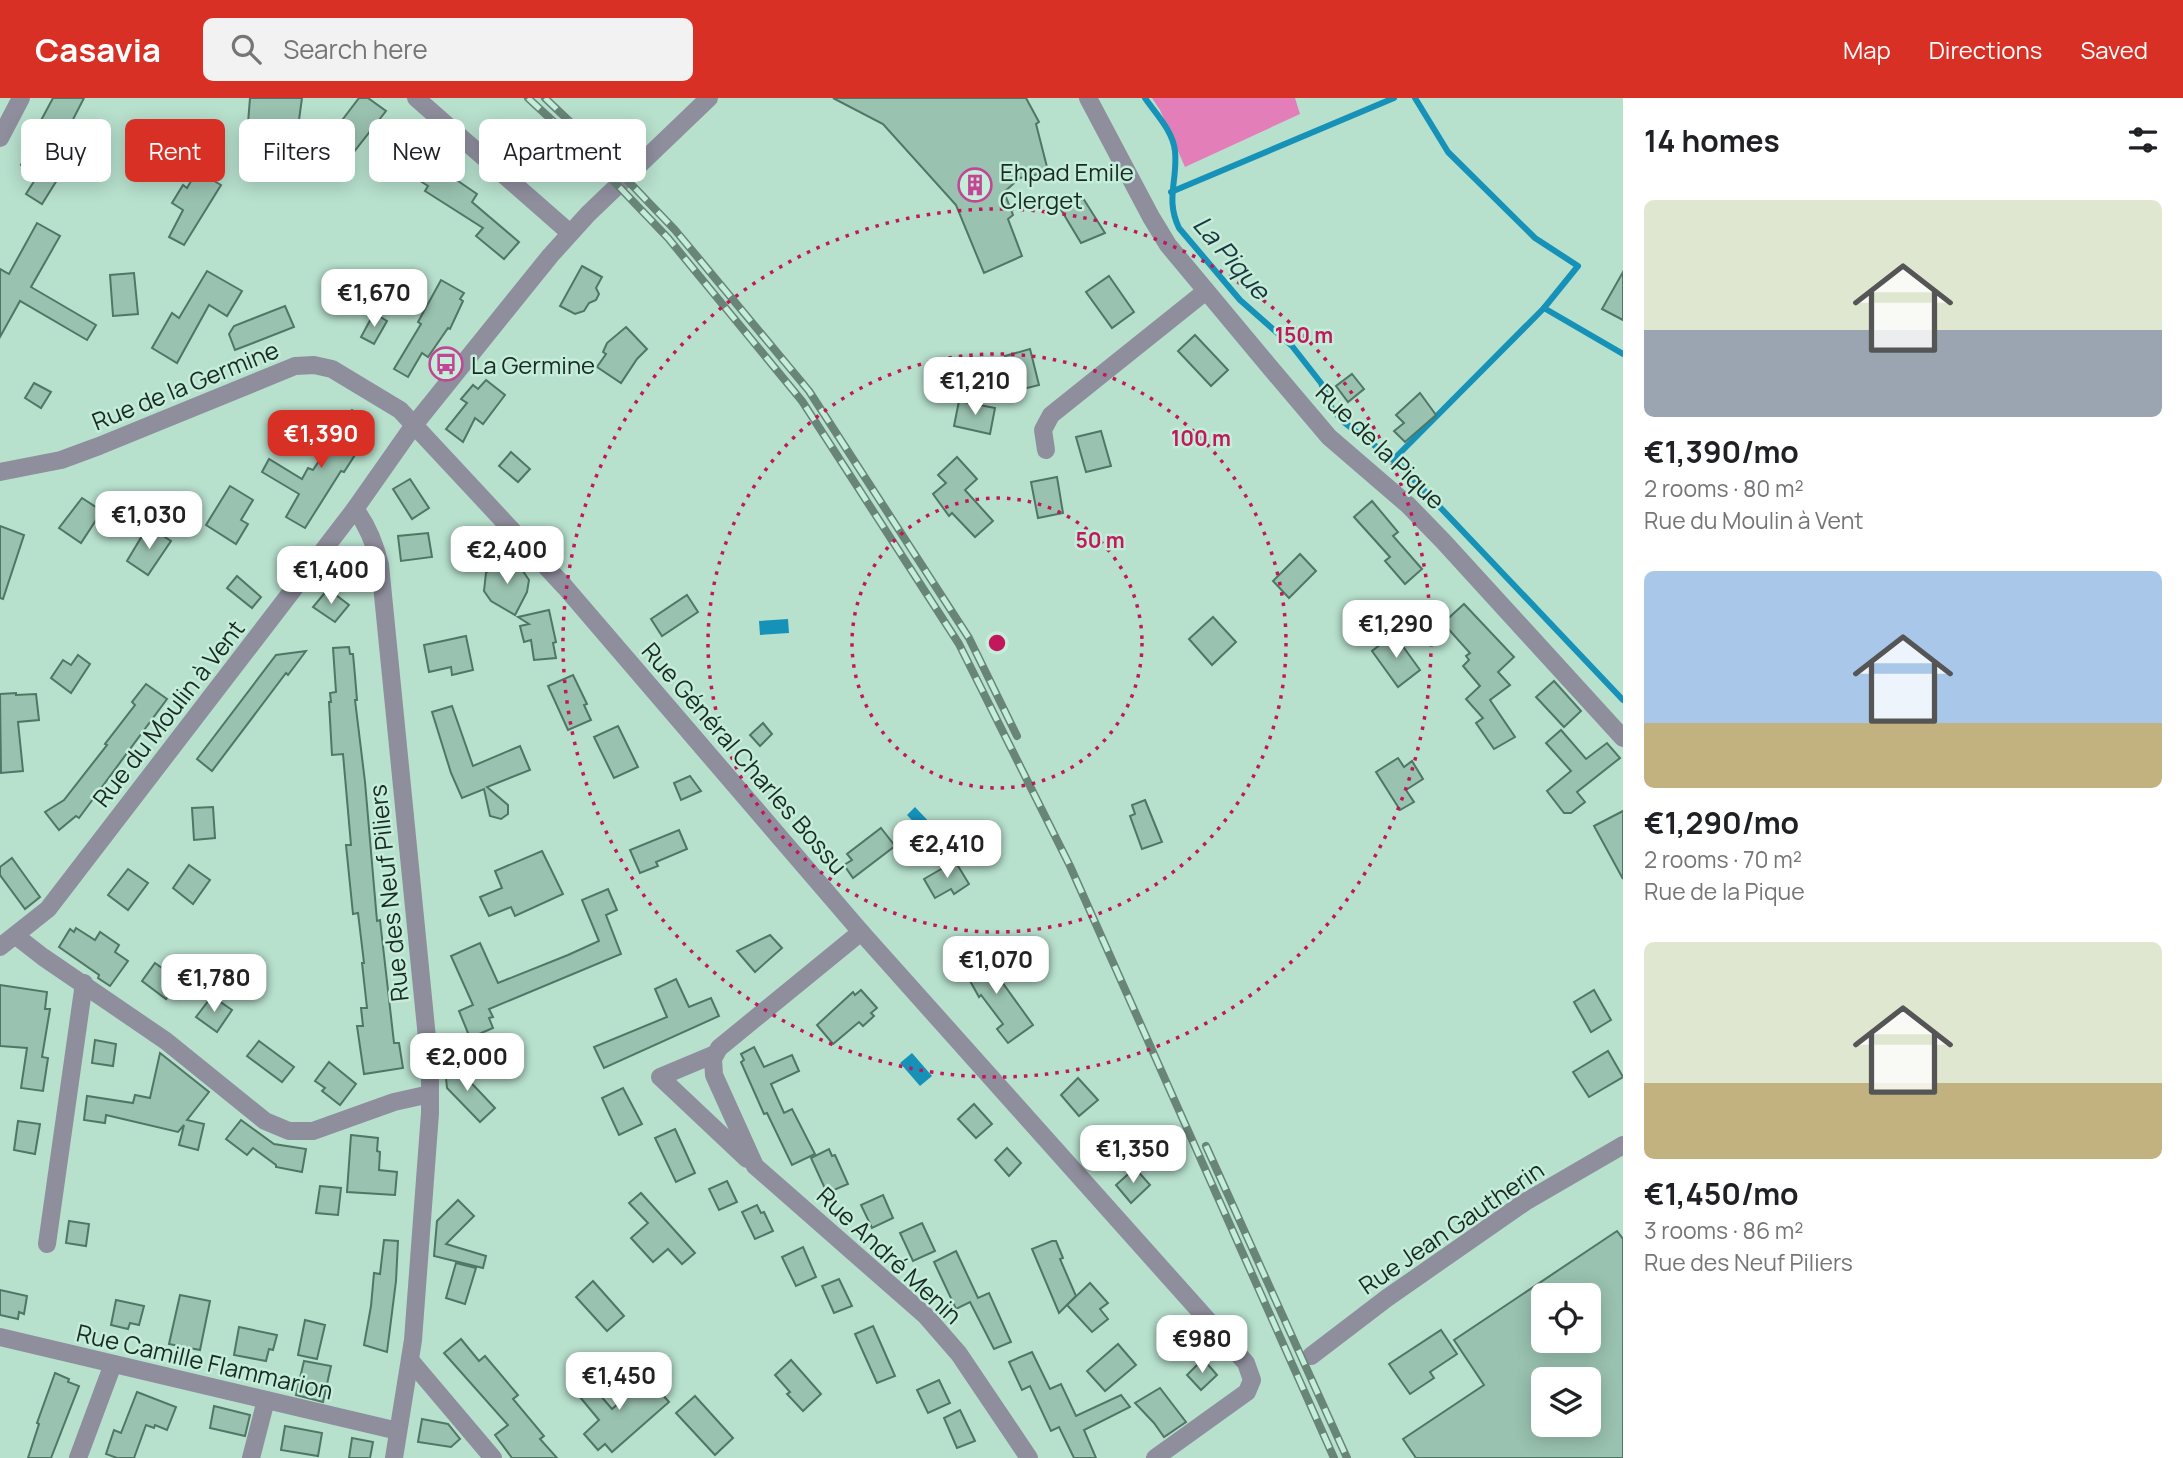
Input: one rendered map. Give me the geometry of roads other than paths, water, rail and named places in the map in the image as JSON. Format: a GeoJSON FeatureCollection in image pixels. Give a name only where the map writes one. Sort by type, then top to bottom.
{"type":"FeatureCollection","features":[{"type":"Feature","properties":{"kind":"street"},"geometry":{"type":"LineString","coordinates":[[0,138],[21,98]]}},
{"type":"Feature","properties":{"kind":"street"},"geometry":{"type":"LineString","coordinates":[[416,98],[570,233]]}},
{"type":"Feature","properties":{"kind":"street","name":"Rue du Moulin à Vent"},"geometry":{"type":"LineString","coordinates":[[0,947],[48,909],[355,509],[414,425],[570,233],[709,98]]}},
{"type":"Feature","properties":{"kind":"street","name":"Rue de la Pique"},"geometry":{"type":"LineString","coordinates":[[1088,98],[1154,223],[1168,245],[1206,291],[1329,437],[1408,505],[1623,738]]}},
{"type":"Feature","properties":{"kind":"street"},"geometry":{"type":"LineString","coordinates":[[1046,450],[1043,430],[1051,415],[1206,291]]}},
{"type":"Feature","properties":{"kind":"street","name":"Rue de la Germine"},"geometry":{"type":"LineString","coordinates":[[0,472],[61,460],[295,366],[314,365],[332,369],[400,410],[414,425]]}},
{"type":"Feature","properties":{"kind":"street","name":"Rue Général Charles Bossu"},"geometry":{"type":"LineString","coordinates":[[414,425],[565,587],[861,932],[1249,1368],[1252,1380],[1247,1392],[1155,1458]]}},
{"type":"Feature","properties":{"kind":"street","name":"Rue des Neuf Piliers"},"geometry":{"type":"LineString","coordinates":[[355,509],[377,549],[380,565],[428,1044],[430,1094],[410,1360],[394,1458]]}},
{"type":"Feature","properties":{"kind":"street","name":"Rue André Menin"},"geometry":{"type":"LineString","coordinates":[[861,932],[715,1054],[660,1077],[755,1166],[926,1316],[959,1354],[1029,1458]]}},
{"type":"Feature","properties":{"kind":"street"},"geometry":{"type":"LineString","coordinates":[[16,936],[166,1041],[265,1121],[289,1131],[313,1131],[394,1102],[430,1094]]}},
{"type":"Feature","properties":{"kind":"street"},"geometry":{"type":"LineString","coordinates":[[47,1244],[83,984]]}},
{"type":"Feature","properties":{"kind":"street","name":"Rue André Menin"},"geometry":{"type":"LineString","coordinates":[[715,1054],[712,1070],[715,1079],[755,1166]]}},
{"type":"Feature","properties":{"kind":"street","name":"Rue Jean Gautherin"},"geometry":{"type":"LineString","coordinates":[[1311,1356],[1387,1298],[1525,1202],[1623,1145]]}},
{"type":"Feature","properties":{"kind":"street","name":"Rue Camille Flammarion"},"geometry":{"type":"LineString","coordinates":[[0,1338],[398,1431]]}},
{"type":"Feature","properties":{"kind":"street"},"geometry":{"type":"LineString","coordinates":[[410,1360],[493,1458]]}},
{"type":"Feature","properties":{"kind":"street"},"geometry":{"type":"LineString","coordinates":[[78,1458],[113,1364]]}},
{"type":"Feature","properties":{"kind":"street"},"geometry":{"type":"LineString","coordinates":[[251,1458],[267,1400]]}},
{"type":"Feature","properties":{"kind":"water"},"geometry":{"type":"Polygon","coordinates":[[[788,619],[789,633],[760,635],[759,621],[788,619]]]}},
{"type":"Feature","properties":{"kind":"water"},"geometry":{"type":"Polygon","coordinates":[[[915,807],[934,827],[926,835],[907,815],[915,807]]]}},
{"type":"Feature","properties":{"kind":"water"},"geometry":{"type":"Polygon","coordinates":[[[912,1053],[932,1076],[920,1086],[900,1063],[912,1053]]]}},
{"type":"Feature","properties":{"kind":"waterway","name":"La Pique"},"geometry":{"type":"LineString","coordinates":[[1145,98],[1174,144],[1172,199],[1179,228],[1240,300],[1292,346],[1321,383],[1333,411],[1399,464],[1623,700]]}},
{"type":"Feature","properties":{"kind":"waterway","name":"La Pique"},"geometry":{"type":"LineString","coordinates":[[1171,192],[1394,98]]}},
{"type":"Feature","properties":{"kind":"waterway","name":"La Pique"},"geometry":{"type":"LineString","coordinates":[[1415,98],[1448,152],[1535,238],[1578,266],[1544,308],[1623,354]]}},
{"type":"Feature","properties":{"kind":"waterway","name":"La Pique"},"geometry":{"type":"LineString","coordinates":[[1393,460],[1544,308]]}},
{"type":"Feature","properties":{"kind":"railway"},"geometry":{"type":"LineString","coordinates":[[528,98],[581,147],[668,238],[802,401],[959,644],[1070,866],[1334,1458]]}},
{"type":"Feature","properties":{"kind":"railway"},"geometry":{"type":"LineString","coordinates":[[545,98],[675,230],[809,391],[969,638],[1017,736]]}},
{"type":"Feature","properties":{"kind":"railway"},"geometry":{"type":"LineString","coordinates":[[1206,1146],[1347,1458]]}},
{"type":"Feature","properties":{"kind":"place","name":"Ehpad Emile Clerget"},"geometry":{"type":"Point","coordinates":[975,185]}},
{"type":"Feature","properties":{"kind":"place","name":"La Germine"},"geometry":{"type":"Point","coordinates":[446,364]}}]}
